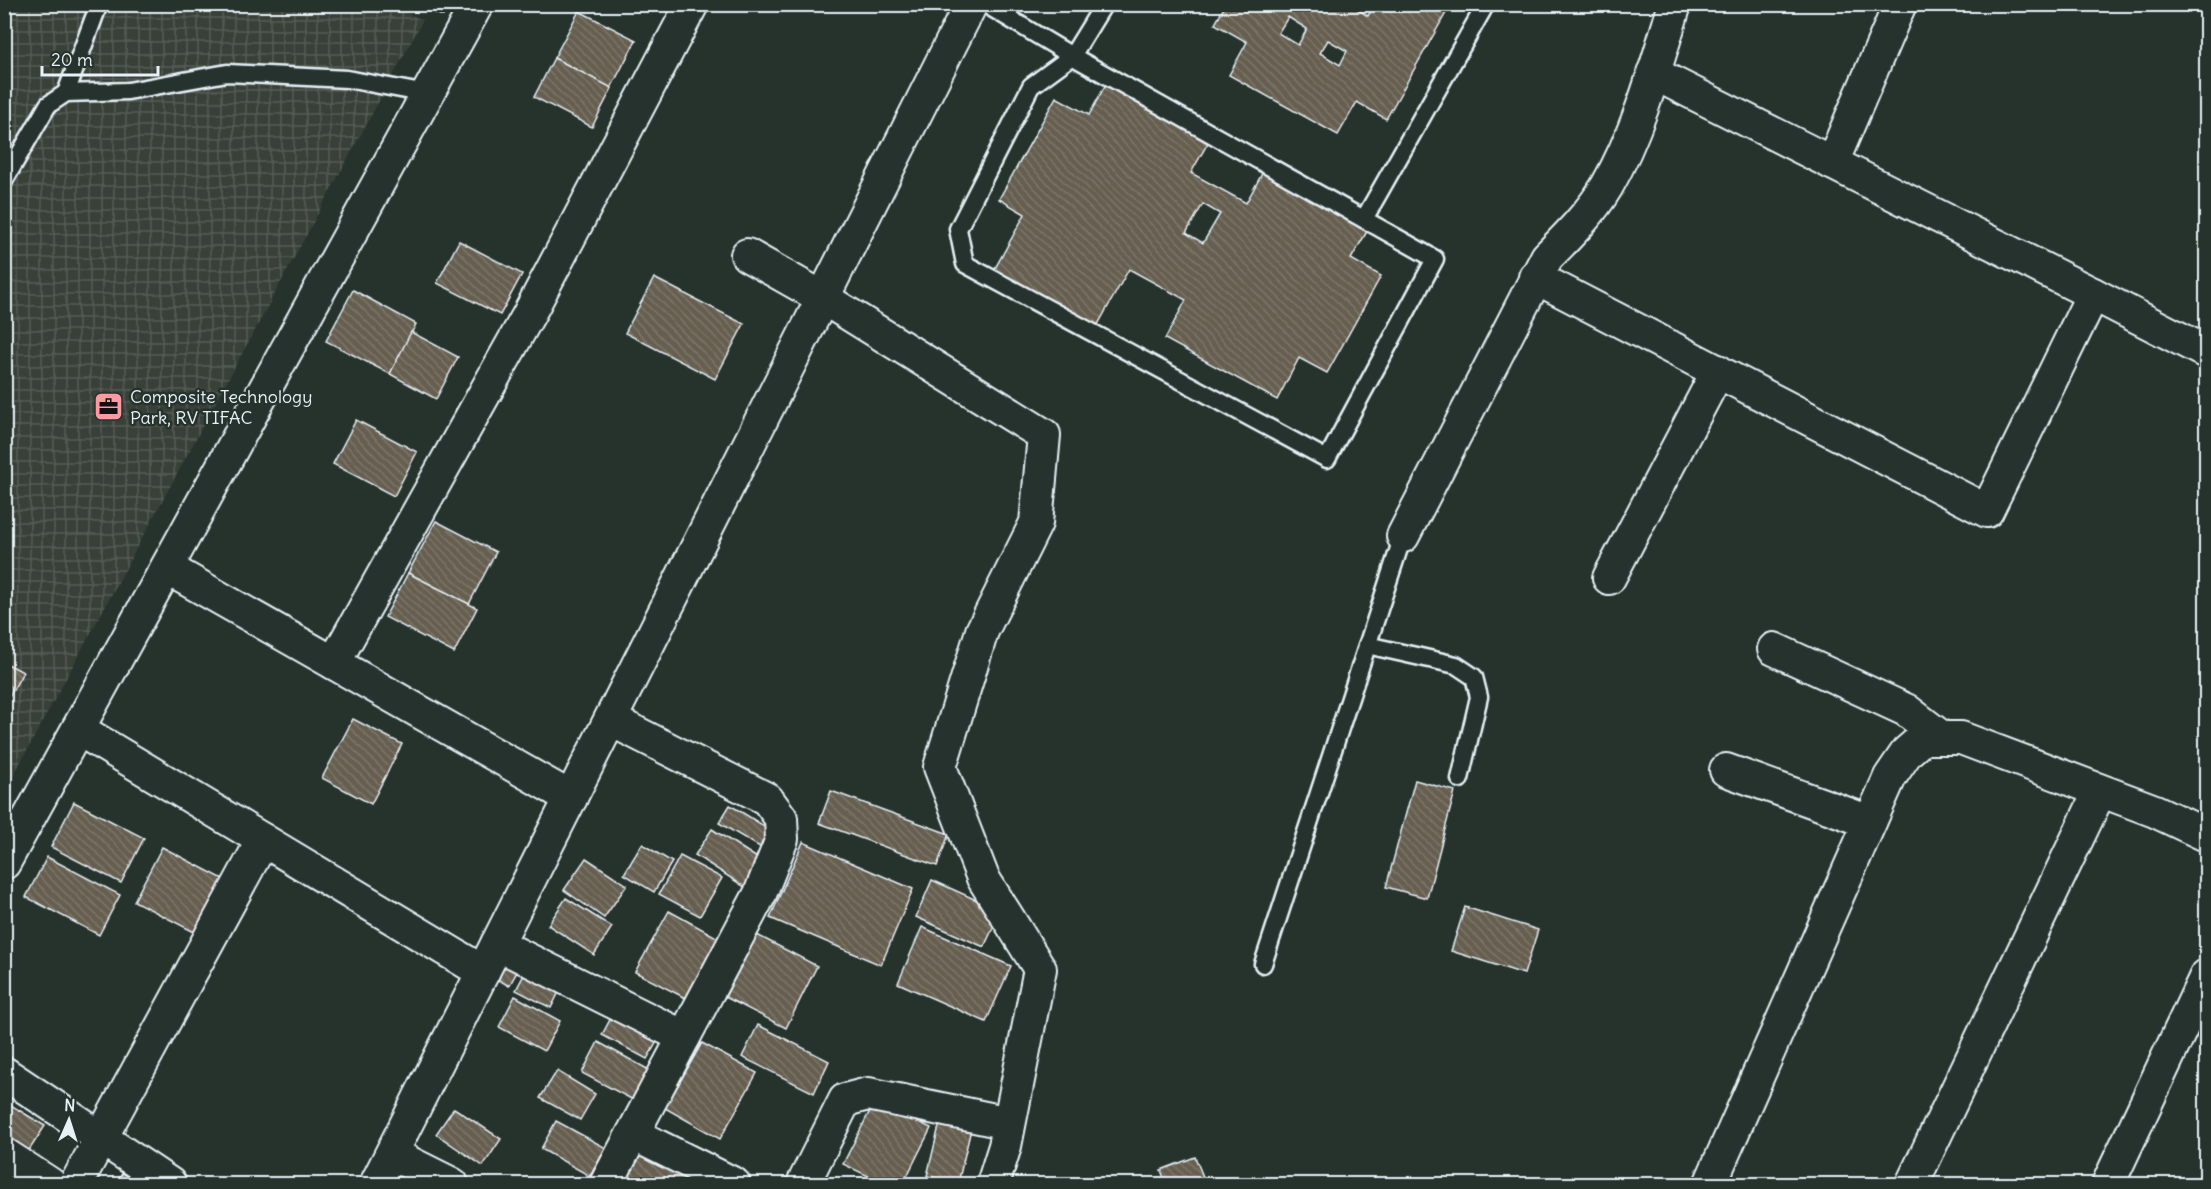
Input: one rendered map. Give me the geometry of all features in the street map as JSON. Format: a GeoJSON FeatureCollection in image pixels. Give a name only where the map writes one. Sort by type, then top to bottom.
{"type":"FeatureCollection","features":[{"type":"Feature","properties":{"kind":"street"},"geometry":{"type":"LineString","coordinates":[[4,863],[477,4]]}},
{"type":"Feature","properties":{"kind":"street"},"geometry":{"type":"LineString","coordinates":[[334,663],[529,314],[692,4]]}},
{"type":"Feature","properties":{"kind":"street"},"geometry":{"type":"LineString","coordinates":[[376,1185],[971,4]]}},
{"type":"Feature","properties":{"kind":"street"},"geometry":{"type":"LineString","coordinates":[[1403,536],[1535,277],[1547,257],[1573,231],[1606,187],[1634,131],[1674,4]]}},
{"type":"Feature","properties":{"kind":"street"},"geometry":{"type":"LineString","coordinates":[[1832,163],[1900,4]]}},
{"type":"Feature","properties":{"kind":"street"},"geometry":{"type":"LineString","coordinates":[[1653,73],[2206,352]]}},
{"type":"Feature","properties":{"kind":"street"},"geometry":{"type":"LineString","coordinates":[[747,255],[823,298],[1044,435],[1036,523],[982,632],[940,767],[983,878],[1040,969],[1009,1123],[993,1185]]}},
{"type":"Feature","properties":{"kind":"street"},"geometry":{"type":"LineString","coordinates":[[1535,277],[1987,511],[2093,294]]}},
{"type":"Feature","properties":{"kind":"street"},"geometry":{"type":"LineString","coordinates":[[1609,578],[1718,371]]}},
{"type":"Feature","properties":{"kind":"street"},"geometry":{"type":"LineString","coordinates":[[167,568],[571,798]]}},
{"type":"Feature","properties":{"kind":"street"},"geometry":{"type":"LineString","coordinates":[[1774,649],[1906,710],[1941,737]]}},
{"type":"Feature","properties":{"kind":"street"},"geometry":{"type":"LineString","coordinates":[[606,1185],[760,894],[782,839],[781,818],[767,799],[611,720]]}},
{"type":"Feature","properties":{"kind":"street"},"geometry":{"type":"LineString","coordinates":[[78,729],[483,972]]}},
{"type":"Feature","properties":{"kind":"street"},"geometry":{"type":"LineString","coordinates":[[1710,1185],[1890,777],[1907,752],[1923,738],[1961,738],[2155,811],[2206,835]]}},
{"type":"Feature","properties":{"kind":"street"},"geometry":{"type":"LineString","coordinates":[[1726,770],[1870,822]]}},
{"type":"Feature","properties":{"kind":"street"},"geometry":{"type":"LineString","coordinates":[[1912,1185],[2100,791]]}},
{"type":"Feature","properties":{"kind":"street"},"geometry":{"type":"LineString","coordinates":[[76,1185],[263,840]]}},
{"type":"Feature","properties":{"kind":"street"},"geometry":{"type":"LineString","coordinates":[[497,944],[684,1037]]}},
{"type":"Feature","properties":{"kind":"street"},"geometry":{"type":"LineString","coordinates":[[2108,1185],[2206,976]]}},
{"type":"Feature","properties":{"kind":"street"},"geometry":{"type":"LineString","coordinates":[[4,1073],[170,1185]]}},
{"type":"Feature","properties":{"kind":"street"},"geometry":{"type":"LineString","coordinates":[[803,1185],[845,1100],[868,1094],[1009,1123]]}},
{"type":"Feature","properties":{"kind":"street"},"geometry":{"type":"LineString","coordinates":[[633,1134],[734,1185]]}},
{"type":"Feature","properties":{"kind":"street"},"geometry":{"type":"LineString","coordinates":[[4,1154],[50,1185]]}},
{"type":"Feature","properties":{"kind":"street"},"geometry":{"type":"LineString","coordinates":[[392,1154],[452,1185]]}},
{"type":"Feature","properties":{"kind":"lane"},"geometry":{"type":"LineString","coordinates":[[66,93],[99,4]]}},
{"type":"Feature","properties":{"kind":"lane"},"geometry":{"type":"LineString","coordinates":[[985,4],[1072,56],[1435,259],[1327,459],[965,264],[958,229],[1032,86],[1072,56],[1104,4]]}},
{"type":"Feature","properties":{"kind":"lane"},"geometry":{"type":"LineString","coordinates":[[1364,219],[1486,4]]}},
{"type":"Feature","properties":{"kind":"lane"},"geometry":{"type":"LineString","coordinates":[[4,181],[48,105],[66,93],[128,91],[227,73],[347,79],[427,94]]}},
{"type":"Feature","properties":{"kind":"lane"},"geometry":{"type":"LineString","coordinates":[[1263,964],[1403,536]]}},
{"type":"Feature","properties":{"kind":"lane"},"geometry":{"type":"LineString","coordinates":[[1367,645],[1456,665],[1474,677],[1479,697],[1460,779]]}},
{"type":"Feature","properties":{"kind":"shaded area","name":"Composite Technology Park, RV TIFAC"},"geometry":{"type":"Polygon","coordinates":[[[386,4],[423,20],[5,791],[5,5],[386,4]]]}},
{"type":"Feature","properties":{"kind":"building"},"geometry":{"type":"Polygon","coordinates":[[[411,4],[447,4],[443,16],[411,4]]]}},
{"type":"Feature","properties":{"kind":"building"},"geometry":{"type":"Polygon","coordinates":[[[1226,4],[1349,4],[1368,16],[1375,4],[1389,4],[1400,11],[1404,4],[1451,4],[1386,119],[1357,102],[1338,135],[1229,75],[1247,42],[1215,24],[1226,4]],[[1288,17],[1278,33],[1298,45],[1307,29],[1288,17]],[[1328,40],[1320,53],[1340,65],[1347,51],[1328,40]]]}},
{"type":"Feature","properties":{"kind":"building"},"geometry":{"type":"Polygon","coordinates":[[[579,11],[636,40],[611,88],[554,58],[579,11]]]}},
{"type":"Feature","properties":{"kind":"building"},"geometry":{"type":"Polygon","coordinates":[[[554,58],[612,88],[592,127],[534,97],[554,58]]]}},
{"type":"Feature","properties":{"kind":"building"},"geometry":{"type":"Polygon","coordinates":[[[1107,82],[1210,139],[1191,173],[1246,203],[1264,170],[1369,228],[1351,259],[1381,276],[1327,373],[1299,358],[1277,400],[1165,339],[1186,300],[1129,269],[1096,328],[993,272],[1025,214],[999,199],[1056,97],[1089,115],[1107,82]],[[1203,204],[1186,233],[1203,243],[1220,214],[1203,204]]]}},
{"type":"Feature","properties":{"kind":"building"},"geometry":{"type":"Polygon","coordinates":[[[459,241],[522,274],[500,315],[437,283],[459,241]]]}},
{"type":"Feature","properties":{"kind":"building"},"geometry":{"type":"Polygon","coordinates":[[[654,278],[744,324],[715,379],[625,333],[654,278]]]}},
{"type":"Feature","properties":{"kind":"building"},"geometry":{"type":"Polygon","coordinates":[[[353,290],[416,324],[390,374],[326,341],[353,290]]]}},
{"type":"Feature","properties":{"kind":"building"},"geometry":{"type":"Polygon","coordinates":[[[411,332],[458,357],[436,399],[390,374],[411,332]]]}},
{"type":"Feature","properties":{"kind":"building"},"geometry":{"type":"Polygon","coordinates":[[[356,420],[417,452],[394,496],[333,464],[356,420]]]}},
{"type":"Feature","properties":{"kind":"building"},"geometry":{"type":"Polygon","coordinates":[[[436,521],[496,552],[469,604],[408,573],[436,521]]]}},
{"type":"Feature","properties":{"kind":"building"},"geometry":{"type":"Polygon","coordinates":[[[408,573],[477,608],[454,653],[385,617],[408,573]]]}},
{"type":"Feature","properties":{"kind":"building"},"geometry":{"type":"Polygon","coordinates":[[[4,662],[23,672],[4,706],[4,662]]]}},
{"type":"Feature","properties":{"kind":"building"},"geometry":{"type":"Polygon","coordinates":[[[353,719],[402,744],[371,804],[322,778],[353,719]]]}},
{"type":"Feature","properties":{"kind":"building"},"geometry":{"type":"Polygon","coordinates":[[[1415,780],[1455,791],[1427,898],[1386,887],[1415,780]]]}},
{"type":"Feature","properties":{"kind":"building"},"geometry":{"type":"Polygon","coordinates":[[[831,791],[949,834],[937,866],[819,823],[831,791]]]}},
{"type":"Feature","properties":{"kind":"building"},"geometry":{"type":"Polygon","coordinates":[[[74,802],[144,838],[121,883],[51,847],[74,802]]]}},
{"type":"Feature","properties":{"kind":"building"},"geometry":{"type":"Polygon","coordinates":[[[730,805],[780,836],[770,853],[719,823],[730,805]]]}},
{"type":"Feature","properties":{"kind":"building"},"geometry":{"type":"Polygon","coordinates":[[[712,829],[768,865],[751,891],[695,855],[712,829]]]}},
{"type":"Feature","properties":{"kind":"building"},"geometry":{"type":"Polygon","coordinates":[[[803,842],[913,889],[881,965],[770,918],[803,842]]]}},
{"type":"Feature","properties":{"kind":"building"},"geometry":{"type":"Polygon","coordinates":[[[642,844],[672,862],[654,892],[624,874],[642,844]]]}},
{"type":"Feature","properties":{"kind":"building"},"geometry":{"type":"Polygon","coordinates":[[[162,847],[229,882],[200,935],[134,901],[162,847]]]}},
{"type":"Feature","properties":{"kind":"building"},"geometry":{"type":"Polygon","coordinates":[[[680,856],[722,878],[700,916],[659,894],[680,856]]]}},
{"type":"Feature","properties":{"kind":"building"},"geometry":{"type":"Polygon","coordinates":[[[47,857],[120,895],[99,935],[26,897],[47,857]]]}},
{"type":"Feature","properties":{"kind":"building"},"geometry":{"type":"Polygon","coordinates":[[[586,858],[627,885],[604,918],[564,890],[586,858]]]}},
{"type":"Feature","properties":{"kind":"building"},"geometry":{"type":"Polygon","coordinates":[[[932,880],[1001,911],[984,947],[916,917],[932,880]]]}},
{"type":"Feature","properties":{"kind":"building"},"geometry":{"type":"Polygon","coordinates":[[[566,898],[612,927],[594,955],[548,925],[566,898]]]}},
{"type":"Feature","properties":{"kind":"building"},"geometry":{"type":"Polygon","coordinates":[[[1465,907],[1538,930],[1524,974],[1451,951],[1465,907]]]}},
{"type":"Feature","properties":{"kind":"building"},"geometry":{"type":"Polygon","coordinates":[[[669,911],[722,940],[689,1000],[635,972],[669,911]]]}},
{"type":"Feature","properties":{"kind":"building"},"geometry":{"type":"Polygon","coordinates":[[[922,927],[1011,966],[986,1022],[898,983],[922,927]]]}},
{"type":"Feature","properties":{"kind":"building"},"geometry":{"type":"Polygon","coordinates":[[[757,935],[817,966],[786,1028],[725,997],[757,935]]]}},
{"type":"Feature","properties":{"kind":"building"},"geometry":{"type":"Polygon","coordinates":[[[499,949],[522,963],[509,986],[485,972],[499,949]]]}},
{"type":"Feature","properties":{"kind":"building"},"geometry":{"type":"Polygon","coordinates":[[[528,967],[562,986],[551,1008],[516,990],[528,967]]]}},
{"type":"Feature","properties":{"kind":"building"},"geometry":{"type":"Polygon","coordinates":[[[515,996],[560,1021],[544,1051],[499,1027],[515,996]]]}},
{"type":"Feature","properties":{"kind":"building"},"geometry":{"type":"Polygon","coordinates":[[[613,1014],[659,1038],[647,1059],[602,1035],[613,1014]]]}},
{"type":"Feature","properties":{"kind":"building"},"geometry":{"type":"Polygon","coordinates":[[[758,1025],[829,1061],[814,1093],[742,1057],[758,1025]]]}},
{"type":"Feature","properties":{"kind":"building"},"geometry":{"type":"Polygon","coordinates":[[[598,1042],[653,1072],[637,1102],[582,1073],[598,1042]]]}},
{"type":"Feature","properties":{"kind":"building"},"geometry":{"type":"Polygon","coordinates":[[[702,1043],[757,1073],[720,1139],[665,1108],[702,1043]]]}},
{"type":"Feature","properties":{"kind":"building"},"geometry":{"type":"Polygon","coordinates":[[[557,1071],[595,1094],[580,1120],[540,1098],[557,1071]]]}},
{"type":"Feature","properties":{"kind":"building"},"geometry":{"type":"Polygon","coordinates":[[[4,1101],[45,1126],[26,1155],[4,1141],[4,1101]]]}},
{"type":"Feature","properties":{"kind":"building"},"geometry":{"type":"Polygon","coordinates":[[[875,1101],[931,1128],[903,1184],[885,1184],[843,1164],[875,1101]]]}},
{"type":"Feature","properties":{"kind":"building"},"geometry":{"type":"Polygon","coordinates":[[[454,1108],[501,1139],[483,1166],[436,1134],[454,1108]]]}},
{"type":"Feature","properties":{"kind":"building"},"geometry":{"type":"Polygon","coordinates":[[[941,1118],[972,1125],[958,1183],[927,1176],[941,1118]]]}},
{"type":"Feature","properties":{"kind":"building"},"geometry":{"type":"Polygon","coordinates":[[[556,1121],[606,1148],[590,1176],[541,1149],[556,1121]]]}},
{"type":"Feature","properties":{"kind":"building"},"geometry":{"type":"Polygon","coordinates":[[[638,1146],[692,1171],[685,1184],[620,1184],[638,1146]]]}},
{"type":"Feature","properties":{"kind":"building"},"geometry":{"type":"Polygon","coordinates":[[[1195,1157],[1206,1184],[1166,1184],[1161,1170],[1195,1157]]]}},
{"type":"Feature","properties":{"kind":"building"},"geometry":{"type":"Polygon","coordinates":[[[4,1171],[34,1184],[4,1184],[4,1171]]]}},
{"type":"Feature","properties":{"kind":"building"},"geometry":{"type":"Polygon","coordinates":[[[123,1172],[145,1184],[116,1184],[123,1172]]]}},
{"type":"Feature","properties":{"kind":"place","name":"Composite Technology Park, RV TIFAC"},"geometry":{"type":"Point","coordinates":[109,406]}}]}
